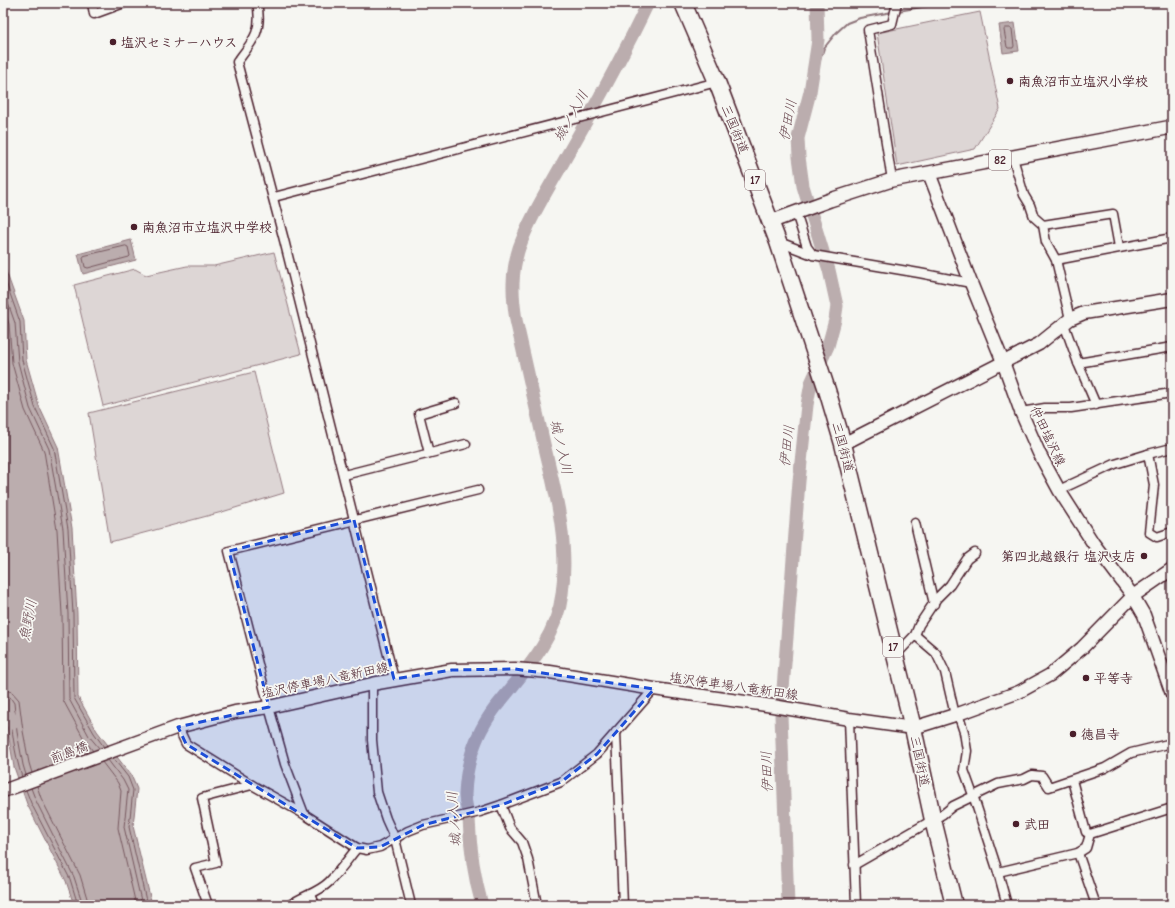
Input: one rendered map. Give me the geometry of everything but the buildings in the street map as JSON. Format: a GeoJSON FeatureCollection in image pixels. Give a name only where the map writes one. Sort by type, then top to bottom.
{"type":"FeatureCollection","features":[{"type":"Feature","properties":{"kind":"highway","name":"三国街道"},"geometry":{"type":"LineString","coordinates":[[683,3],[717,82],[778,242],[827,390],[843,444],[913,728],[933,820],[954,905]]}},
{"type":"Feature","properties":{"kind":"main road","name":"82"},"geometry":{"type":"LineString","coordinates":[[770,222],[830,200],[892,180],[1172,127]]}},
{"type":"Feature","properties":{"kind":"main road","name":"仲田塩沢線"},"geometry":{"type":"LineString","coordinates":[[929,173],[971,283],[1004,362],[1021,412],[1039,454],[1059,490],[1093,543],[1133,596],[1144,615],[1171,690]]}},
{"type":"Feature","properties":{"kind":"main road"},"geometry":{"type":"LineString","coordinates":[[843,444],[1039,344],[1067,321],[1084,313],[1172,298]]}},
{"type":"Feature","properties":{"kind":"main road"},"geometry":{"type":"LineString","coordinates":[[913,728],[957,715],[1019,692],[1050,675],[1082,648],[1133,596],[1172,569]]}},
{"type":"Feature","properties":{"kind":"main road","name":"塩沢停車場八竜新田線"},"geometry":{"type":"LineString","coordinates":[[145,740],[178,726],[235,712],[269,707],[394,679],[452,670],[515,669],[550,672],[654,689],[795,709],[848,720],[913,728]]}},
{"type":"Feature","properties":{"kind":"main road","name":"前島橋"},"geometry":{"type":"LineString","coordinates":[[3,792],[145,740]]}},
{"type":"Feature","properties":{"kind":"street"},"geometry":{"type":"LineString","coordinates":[[92,3],[94,14],[124,3]]}},
{"type":"Feature","properties":{"kind":"street"},"geometry":{"type":"LineString","coordinates":[[257,3],[260,15],[258,30],[252,42],[237,62],[274,197],[394,679]]}},
{"type":"Feature","properties":{"kind":"street"},"geometry":{"type":"LineString","coordinates":[[892,180],[868,30],[892,24],[897,4]]}},
{"type":"Feature","properties":{"kind":"street"},"geometry":{"type":"LineString","coordinates":[[274,197],[717,82]]}},
{"type":"Feature","properties":{"kind":"street"},"geometry":{"type":"LineString","coordinates":[[1013,158],[1024,195],[1030,205],[1034,217],[1043,225],[1046,242],[1056,260],[1067,321],[1078,363],[1096,405]]}},
{"type":"Feature","properties":{"kind":"street"},"geometry":{"type":"LineString","coordinates":[[796,213],[807,247],[813,255]]}},
{"type":"Feature","properties":{"kind":"street"},"geometry":{"type":"LineString","coordinates":[[1043,225],[1113,214],[1119,247]]}},
{"type":"Feature","properties":{"kind":"street"},"geometry":{"type":"LineString","coordinates":[[1056,260],[1172,238]]}},
{"type":"Feature","properties":{"kind":"street"},"geometry":{"type":"LineString","coordinates":[[778,242],[813,255],[971,283]]}},
{"type":"Feature","properties":{"kind":"street"},"geometry":{"type":"LineString","coordinates":[[1078,363],[1172,347]]}},
{"type":"Feature","properties":{"kind":"street"},"geometry":{"type":"LineString","coordinates":[[1021,412],[1045,408],[1071,408],[1096,405],[1172,393]]}},
{"type":"Feature","properties":{"kind":"street"},"geometry":{"type":"LineString","coordinates":[[429,453],[419,414],[456,403]]}},
{"type":"Feature","properties":{"kind":"street"},"geometry":{"type":"LineString","coordinates":[[344,475],[466,444]]}},
{"type":"Feature","properties":{"kind":"street"},"geometry":{"type":"LineString","coordinates":[[1059,490],[1114,464],[1172,448]]}},
{"type":"Feature","properties":{"kind":"street"},"geometry":{"type":"LineString","coordinates":[[1148,454],[1154,485],[1149,532],[1157,537],[1172,532]]}},
{"type":"Feature","properties":{"kind":"street"},"geometry":{"type":"LineString","coordinates":[[304,814],[285,764],[230,552],[478,490]]}},
{"type":"Feature","properties":{"kind":"street"},"geometry":{"type":"LineString","coordinates":[[915,523],[934,604]]}},
{"type":"Feature","properties":{"kind":"street"},"geometry":{"type":"LineString","coordinates":[[895,656],[915,635],[919,625],[937,598],[950,586],[967,559],[975,553]]}},
{"type":"Feature","properties":{"kind":"street"},"geometry":{"type":"LineString","coordinates":[[915,635],[936,653],[944,672],[957,715],[964,732],[968,750],[964,770],[998,872],[1007,905]]}},
{"type":"Feature","properties":{"kind":"street"},"geometry":{"type":"LineString","coordinates":[[372,684],[372,740],[377,792],[386,819],[395,839],[411,905]]}},
{"type":"Feature","properties":{"kind":"street"},"geometry":{"type":"LineString","coordinates":[[178,726],[186,744],[252,785],[304,814],[357,848],[367,850],[380,847],[408,830],[448,818],[480,812],[561,782],[597,754],[654,689]]}},
{"type":"Feature","properties":{"kind":"street"},"geometry":{"type":"LineString","coordinates":[[848,720],[856,905]]}},
{"type":"Feature","properties":{"kind":"street"},"geometry":{"type":"LineString","coordinates":[[616,732],[623,905]]}},
{"type":"Feature","properties":{"kind":"street"},"geometry":{"type":"LineString","coordinates":[[854,865],[943,814],[952,806],[998,784],[1024,779],[1032,775],[1042,776],[1049,787],[1105,768],[1131,753],[1172,743]]}},
{"type":"Feature","properties":{"kind":"street"},"geometry":{"type":"LineString","coordinates":[[1072,780],[1086,832],[1090,834]]}},
{"type":"Feature","properties":{"kind":"street"},"geometry":{"type":"LineString","coordinates":[[208,905],[195,868],[216,862],[202,798],[252,785]]}},
{"type":"Feature","properties":{"kind":"street"},"geometry":{"type":"LineString","coordinates":[[501,805],[510,828],[522,842],[528,859],[537,905]]}},
{"type":"Feature","properties":{"kind":"street"},"geometry":{"type":"LineString","coordinates":[[1090,834],[1172,808]]}},
{"type":"Feature","properties":{"kind":"street"},"geometry":{"type":"LineString","coordinates":[[998,872],[1078,853],[1086,848],[1090,834]]}},
{"type":"Feature","properties":{"kind":"street"},"geometry":{"type":"LineString","coordinates":[[290,905],[297,900],[312,894],[328,882],[357,848]]}},
{"type":"Feature","properties":{"kind":"street"},"geometry":{"type":"LineString","coordinates":[[1078,853],[1096,905]]}},
{"type":"Feature","properties":{"kind":"street"},"geometry":{"type":"LineString","coordinates":[[312,894],[315,905]]}},
{"type":"Feature","properties":{"kind":"highlighted area"},"geometry":{"type":"Polygon","coordinates":[[[354,520],[394,679],[452,670],[515,669],[654,689],[597,754],[561,782],[501,805],[423,825],[380,847],[357,848],[186,744],[178,727],[269,707],[229,551],[354,520]]]}},
{"type":"Feature","properties":{"kind":"shaded area"},"geometry":{"type":"Polygon","coordinates":[[[980,12],[1000,109],[975,149],[897,166],[877,33],[980,12]]]}},
{"type":"Feature","properties":{"kind":"shaded area"},"geometry":{"type":"Polygon","coordinates":[[[274,252],[301,354],[103,406],[74,285],[135,269],[146,275],[187,266],[214,266],[274,252]]]}},
{"type":"Feature","properties":{"kind":"shaded area"},"geometry":{"type":"Polygon","coordinates":[[[254,372],[284,493],[222,512],[110,542],[89,413],[254,372]]]}},
{"type":"Feature","properties":{"kind":"water"},"geometry":{"type":"Polygon","coordinates":[[[1015,23],[1019,51],[1003,53],[999,25],[1015,23]]]}},
{"type":"Feature","properties":{"kind":"water"},"geometry":{"type":"Polygon","coordinates":[[[131,240],[136,260],[83,274],[78,254],[131,240]]]}},
{"type":"Feature","properties":{"kind":"water","name":"魚野川"},"geometry":{"type":"Polygon","coordinates":[[[3,263],[24,321],[26,360],[39,406],[58,447],[72,528],[77,614],[78,697],[97,731],[131,775],[137,789],[133,826],[152,905],[74,905],[66,881],[27,804],[14,767],[8,733],[3,686],[3,263]]]}},
{"type":"Feature","properties":{"kind":"waterway","name":"城ノ入川"},"geometry":{"type":"LineString","coordinates":[[482,905],[473,862],[469,819],[465,798],[467,771],[473,749],[482,728],[495,708],[536,656],[553,626],[559,610],[564,575],[563,537],[557,500],[516,320],[513,293],[513,275],[516,257],[523,236],[534,214],[587,121],[629,43],[648,3]]}},
{"type":"Feature","properties":{"kind":"waterway","name":"伊田川"},"geometry":{"type":"LineString","coordinates":[[788,905],[781,715],[799,481],[807,405],[811,383],[828,346],[837,306],[829,270],[803,186],[799,157],[798,138],[810,92],[818,40],[817,3]]}},
{"type":"Feature","properties":{"kind":"waterway"},"geometry":{"type":"LineString","coordinates":[[898,11],[946,3]]}},
{"type":"Feature","properties":{"kind":"waterway"},"geometry":{"type":"LineString","coordinates":[[810,92],[824,48],[836,33],[847,23],[860,18],[892,12]]}},
{"type":"Feature","properties":{"kind":"waterway"},"geometry":{"type":"LineString","coordinates":[[3,703],[13,723]]}},
{"type":"Feature","properties":{"kind":"place","name":"塩沢セミナーハウス"},"geometry":{"type":"Point","coordinates":[113,42]}},
{"type":"Feature","properties":{"kind":"place","name":"南魚沼市立塩沢小学校"},"geometry":{"type":"Point","coordinates":[1010,81]}},
{"type":"Feature","properties":{"kind":"place","name":"南魚沼市立塩沢中学校"},"geometry":{"type":"Point","coordinates":[134,227]}},
{"type":"Feature","properties":{"kind":"place","name":"第四北越銀行 塩沢支店"},"geometry":{"type":"Point","coordinates":[1144,556]}},
{"type":"Feature","properties":{"kind":"place","name":"平等寺"},"geometry":{"type":"Point","coordinates":[1086,678]}},
{"type":"Feature","properties":{"kind":"place","name":"徳昌寺"},"geometry":{"type":"Point","coordinates":[1073,734]}},
{"type":"Feature","properties":{"kind":"place","name":"武田"},"geometry":{"type":"Point","coordinates":[1016,824]}}]}
